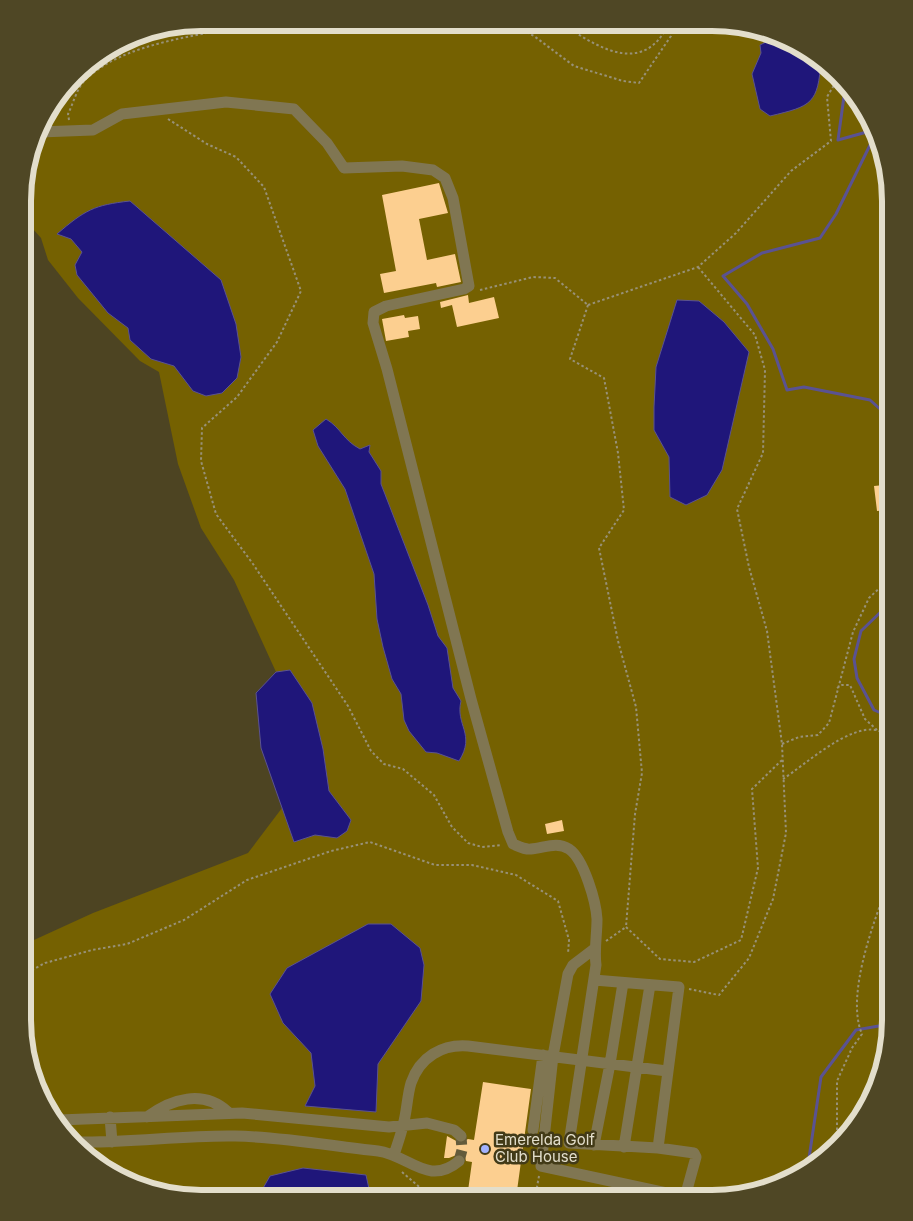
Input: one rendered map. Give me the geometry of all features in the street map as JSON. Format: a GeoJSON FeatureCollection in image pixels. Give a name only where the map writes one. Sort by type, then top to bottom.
{"type":"FeatureCollection","features":[{"type":"Feature","properties":{"kind":"lane"},"geometry":{"type":"LineString","coordinates":[[46,132],[98,129],[118,115],[226,102],[294,109],[327,143],[344,168],[402,166],[433,170],[445,178],[450,185],[469,286],[464,289],[386,306],[374,312],[373,323],[387,370],[471,699],[513,844],[529,850],[554,845],[569,849],[580,862],[590,885],[597,918],[594,949],[596,966],[569,1143],[658,1148],[695,1155],[687,1190]]}},
{"type":"Feature","properties":{"kind":"lane"},"geometry":{"type":"LineString","coordinates":[[533,1130],[548,1055],[568,974],[573,965],[594,949]]}},
{"type":"Feature","properties":{"kind":"lane"},"geometry":{"type":"LineString","coordinates":[[594,980],[679,987],[658,1148]]}},
{"type":"Feature","properties":{"kind":"lane"},"geometry":{"type":"LineString","coordinates":[[594,1145],[623,983]]}},
{"type":"Feature","properties":{"kind":"lane"},"geometry":{"type":"LineString","coordinates":[[624,1147],[650,985]]}},
{"type":"Feature","properties":{"kind":"lane"},"geometry":{"type":"LineString","coordinates":[[390,1154],[403,1126],[411,1083],[420,1066],[441,1048],[454,1045],[468,1046],[667,1071]]}},
{"type":"Feature","properties":{"kind":"lane"},"geometry":{"type":"LineString","coordinates":[[548,1055],[541,1166],[649,1190]]}},
{"type":"Feature","properties":{"kind":"lane"},"geometry":{"type":"LineString","coordinates":[[64,1120],[228,1112],[389,1127],[427,1123],[454,1130],[461,1136]]}},
{"type":"Feature","properties":{"kind":"lane"},"geometry":{"type":"LineString","coordinates":[[110,1118],[112,1142]]}},
{"type":"Feature","properties":{"kind":"lane"},"geometry":{"type":"LineString","coordinates":[[83,1142],[236,1136],[390,1154],[426,1170],[440,1171],[451,1167],[458,1161]]}},
{"type":"Feature","properties":{"kind":"path"},"geometry":{"type":"LineString","coordinates":[[70,130],[68,114],[83,82],[110,60],[174,40],[217,31]]}},
{"type":"Feature","properties":{"kind":"path"},"geometry":{"type":"LineString","coordinates":[[524,31],[574,66],[623,82],[639,83],[671,36],[671,31]]}},
{"type":"Feature","properties":{"kind":"path"},"geometry":{"type":"LineString","coordinates":[[573,31],[594,44],[622,53],[639,52],[653,45],[665,31]]}},
{"type":"Feature","properties":{"kind":"path"},"geometry":{"type":"LineString","coordinates":[[588,305],[698,267],[736,232],[791,171],[831,141],[827,97],[835,84]]}},
{"type":"Feature","properties":{"kind":"path"},"geometry":{"type":"LineString","coordinates":[[152,112],[207,144],[236,157],[264,187],[301,291],[278,342],[236,397],[202,428],[201,460],[216,514],[254,564],[348,706],[371,751],[384,764],[403,769],[434,795],[452,827],[468,843],[482,847],[513,844]]}},
{"type":"Feature","properties":{"kind":"path"},"geometry":{"type":"LineString","coordinates":[[679,987],[719,994],[749,958],[773,899],[786,833],[782,744],[767,630],[749,567],[738,509],[764,453],[765,370],[755,335],[698,267]]}},
{"type":"Feature","properties":{"kind":"path"},"geometry":{"type":"LineString","coordinates":[[469,286],[481,290],[533,277],[555,278],[588,305]]}},
{"type":"Feature","properties":{"kind":"path"},"geometry":{"type":"LineString","coordinates":[[588,305],[570,359],[604,378],[618,453],[624,510],[599,548],[618,641],[636,707],[642,774],[635,814],[626,926],[594,949]]}},
{"type":"Feature","properties":{"kind":"path"},"geometry":{"type":"LineString","coordinates":[[782,744],[799,737],[818,735],[829,723],[852,632],[869,598],[882,586]]}},
{"type":"Feature","properties":{"kind":"path"},"geometry":{"type":"LineString","coordinates":[[837,688],[842,685],[850,685],[864,719],[881,732]]}},
{"type":"Feature","properties":{"kind":"path"},"geometry":{"type":"LineString","coordinates":[[783,778],[860,730],[877,730]]}},
{"type":"Feature","properties":{"kind":"path"},"geometry":{"type":"LineString","coordinates":[[626,926],[660,959],[694,962],[741,940],[758,868],[752,789],[782,760]]}},
{"type":"Feature","properties":{"kind":"path"},"geometry":{"type":"LineString","coordinates":[[31,971],[45,963],[92,950],[127,944],[184,920],[247,880],[331,851],[370,842],[435,865],[472,866],[516,875],[558,901],[569,940],[568,974]]}},
{"type":"Feature","properties":{"kind":"path"},"geometry":{"type":"LineString","coordinates":[[837,1135],[838,1082],[852,1048],[862,1034],[856,1022],[856,992],[881,902]]}},
{"type":"Feature","properties":{"kind":"path"},"geometry":{"type":"LineString","coordinates":[[390,1154],[394,1164],[423,1190]]}},
{"type":"Feature","properties":{"kind":"path"},"geometry":{"type":"LineString","coordinates":[[537,1190],[538,1184]]}},
{"type":"Feature","properties":{"kind":"shaded area"},"geometry":{"type":"Polygon","coordinates":[[[201,31],[631,31],[638,33],[639,31],[712,31],[734,33],[756,37],[777,44],[797,54],[815,66],[847,98],[869,136],[876,157],[882,201],[881,1031],[873,1074],[864,1095],[840,1132],[824,1148],[787,1172],[766,1181],[712,1190],[201,1190],[179,1188],[147,1181],[126,1172],[89,1148],[73,1132],[49,1095],[40,1074],[35,1053],[31,1020],[31,941],[93,913],[248,853],[282,808],[261,748],[256,693],[276,672],[234,580],[201,528],[178,464],[159,372],[140,361],[78,298],[48,260],[41,238],[31,227],[33,179],[37,157],[44,136],[66,98],[89,73],[116,54],[147,40],[179,33],[201,31]]]}},
{"type":"Feature","properties":{"kind":"shaded area"},"geometry":{"type":"Polygon","coordinates":[[[768,41],[777,44],[797,54],[820,71],[818,86],[810,101],[795,109],[770,116],[760,109],[752,74],[761,53],[760,45],[768,41]]]}},
{"type":"Feature","properties":{"kind":"shaded area"},"geometry":{"type":"Polygon","coordinates":[[[130,201],[221,280],[236,324],[241,357],[237,378],[222,393],[206,396],[193,391],[174,366],[151,359],[130,340],[128,328],[108,313],[77,275],[75,265],[82,252],[71,239],[57,234],[75,219],[90,210],[107,204],[130,201]]]}},
{"type":"Feature","properties":{"kind":"shaded area"},"geometry":{"type":"Polygon","coordinates":[[[677,300],[699,301],[724,322],[749,352],[722,470],[707,495],[686,505],[670,497],[669,457],[654,430],[656,367],[677,300]]]}},
{"type":"Feature","properties":{"kind":"shaded area"},"geometry":{"type":"Polygon","coordinates":[[[326,419],[360,449],[370,445],[369,452],[381,471],[381,484],[428,605],[438,636],[447,648],[453,688],[461,701],[461,717],[466,736],[464,752],[459,761],[437,753],[426,752],[409,731],[404,720],[401,694],[392,679],[377,619],[374,574],[345,489],[318,446],[313,430],[326,419]]]}},
{"type":"Feature","properties":{"kind":"shaded area"},"geometry":{"type":"Polygon","coordinates":[[[290,670],[312,703],[323,749],[329,791],[351,820],[347,831],[337,838],[315,835],[294,842],[261,748],[256,693],[276,672],[290,670]]]}},
{"type":"Feature","properties":{"kind":"shaded area"},"geometry":{"type":"Polygon","coordinates":[[[368,924],[391,924],[420,948],[424,965],[421,1001],[378,1064],[376,1112],[305,1106],[315,1086],[311,1053],[283,1023],[270,994],[287,968],[368,924]]]}},
{"type":"Feature","properties":{"kind":"shaded area"},"geometry":{"type":"Polygon","coordinates":[[[303,1168],[366,1175],[369,1190],[262,1190],[270,1176],[303,1168]]]}},
{"type":"Feature","properties":{"kind":"building"},"geometry":{"type":"Polygon","coordinates":[[[439,183],[448,213],[419,219],[427,260],[455,254],[461,282],[437,287],[436,283],[384,293],[380,274],[396,271],[382,195],[439,183]]]}},
{"type":"Feature","properties":{"kind":"building"},"geometry":{"type":"Polygon","coordinates":[[[468,295],[469,303],[494,297],[499,318],[457,327],[452,305],[441,308],[440,302],[468,295]]]}},
{"type":"Feature","properties":{"kind":"building"},"geometry":{"type":"Polygon","coordinates":[[[404,315],[405,318],[418,316],[420,329],[408,331],[409,337],[386,341],[382,319],[404,315]]]}},
{"type":"Feature","properties":{"kind":"building"},"geometry":{"type":"Polygon","coordinates":[[[882,485],[882,511],[877,511],[874,486],[882,485]]]}},
{"type":"Feature","properties":{"kind":"building"},"geometry":{"type":"Polygon","coordinates":[[[562,820],[564,831],[547,834],[545,824],[562,820]]]}},
{"type":"Feature","properties":{"kind":"building","name":"Emerelda Golf Club House"},"geometry":{"type":"Polygon","coordinates":[[[483,1082],[531,1089],[517,1190],[468,1190],[472,1162],[466,1161],[465,1157],[459,1154],[444,1158],[447,1136],[460,1143],[468,1139],[474,1140],[483,1082]]]}},
{"type":"Feature","properties":{"kind":"waterway"},"geometry":{"type":"LineString","coordinates":[[844,95],[838,140],[867,132]]}},
{"type":"Feature","properties":{"kind":"waterway"},"geometry":{"type":"LineString","coordinates":[[871,143],[836,214],[820,238],[762,253],[723,276],[747,304],[773,349],[787,390],[804,387],[870,400],[882,411]]}},
{"type":"Feature","properties":{"kind":"waterway"},"geometry":{"type":"LineString","coordinates":[[881,713],[874,710],[857,678],[854,659],[861,631],[882,611]]}},
{"type":"Feature","properties":{"kind":"waterway"},"geometry":{"type":"LineString","coordinates":[[809,1159],[821,1077],[856,1030],[881,1026]]}},
{"type":"Feature","properties":{"kind":"tunnel"},"geometry":{"type":"LineString","coordinates":[[459,1161],[462,1150],[461,1136]]}},
{"type":"Feature","properties":{"kind":"place","name":"Emerelda Golf Club House"},"geometry":{"type":"Point","coordinates":[485,1149]}}]}
